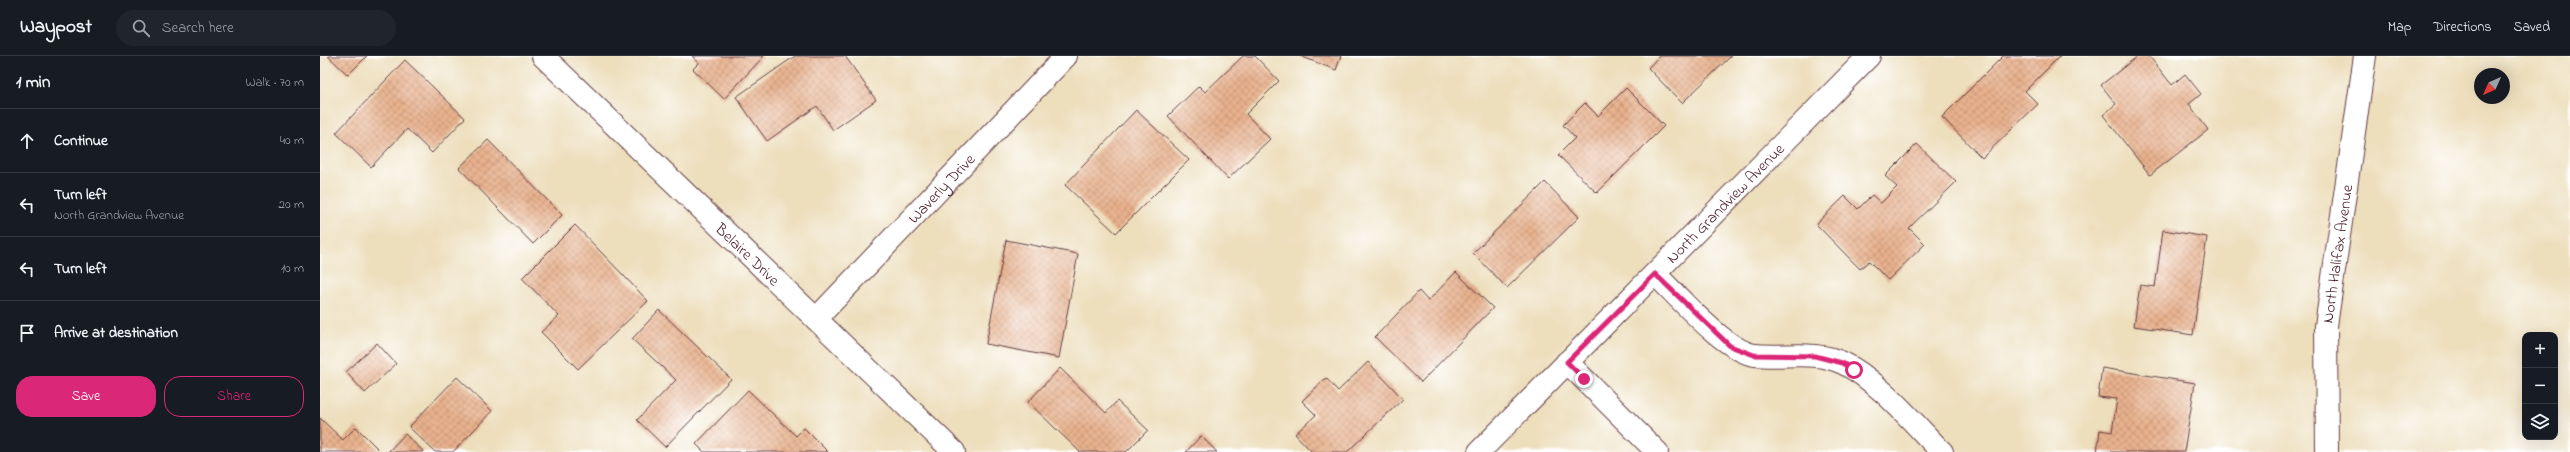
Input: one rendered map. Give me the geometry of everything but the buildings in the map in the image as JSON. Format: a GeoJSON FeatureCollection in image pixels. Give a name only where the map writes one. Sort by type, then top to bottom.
{"type":"FeatureCollection","features":[{"type":"Feature","properties":{"kind":"street","name":"Belaire Drive"},"geometry":{"type":"LineString","coordinates":[[543,56],[954,452]]}},
{"type":"Feature","properties":{"kind":"street","name":"Waverly Drive"},"geometry":{"type":"LineString","coordinates":[[816,319],[1066,56]]}},
{"type":"Feature","properties":{"kind":"street","name":"North Grandview Avenue"},"geometry":{"type":"LineString","coordinates":[[1482,451],[1567,362],[1870,56]]}},
{"type":"Feature","properties":{"kind":"street","name":"North Halifax Avenue"},"geometry":{"type":"LineString","coordinates":[[2327,452],[2326,326],[2365,56]]}},
{"type":"Feature","properties":{"kind":"street"},"geometry":{"type":"LineString","coordinates":[[1655,274],[1730,346],[1754,355],[1815,356],[1842,363],[1865,377],[1942,452]]}},
{"type":"Feature","properties":{"kind":"street"},"geometry":{"type":"LineString","coordinates":[[1567,362],[1657,452]]}},
{"type":"Feature","properties":{"kind":"route"},"geometry":{"type":"LineString","coordinates":[[1584,379],[1567,362],[1655,274],[1730,346],[1754,355],[1815,356],[1842,363],[1854,370]]}}]}
